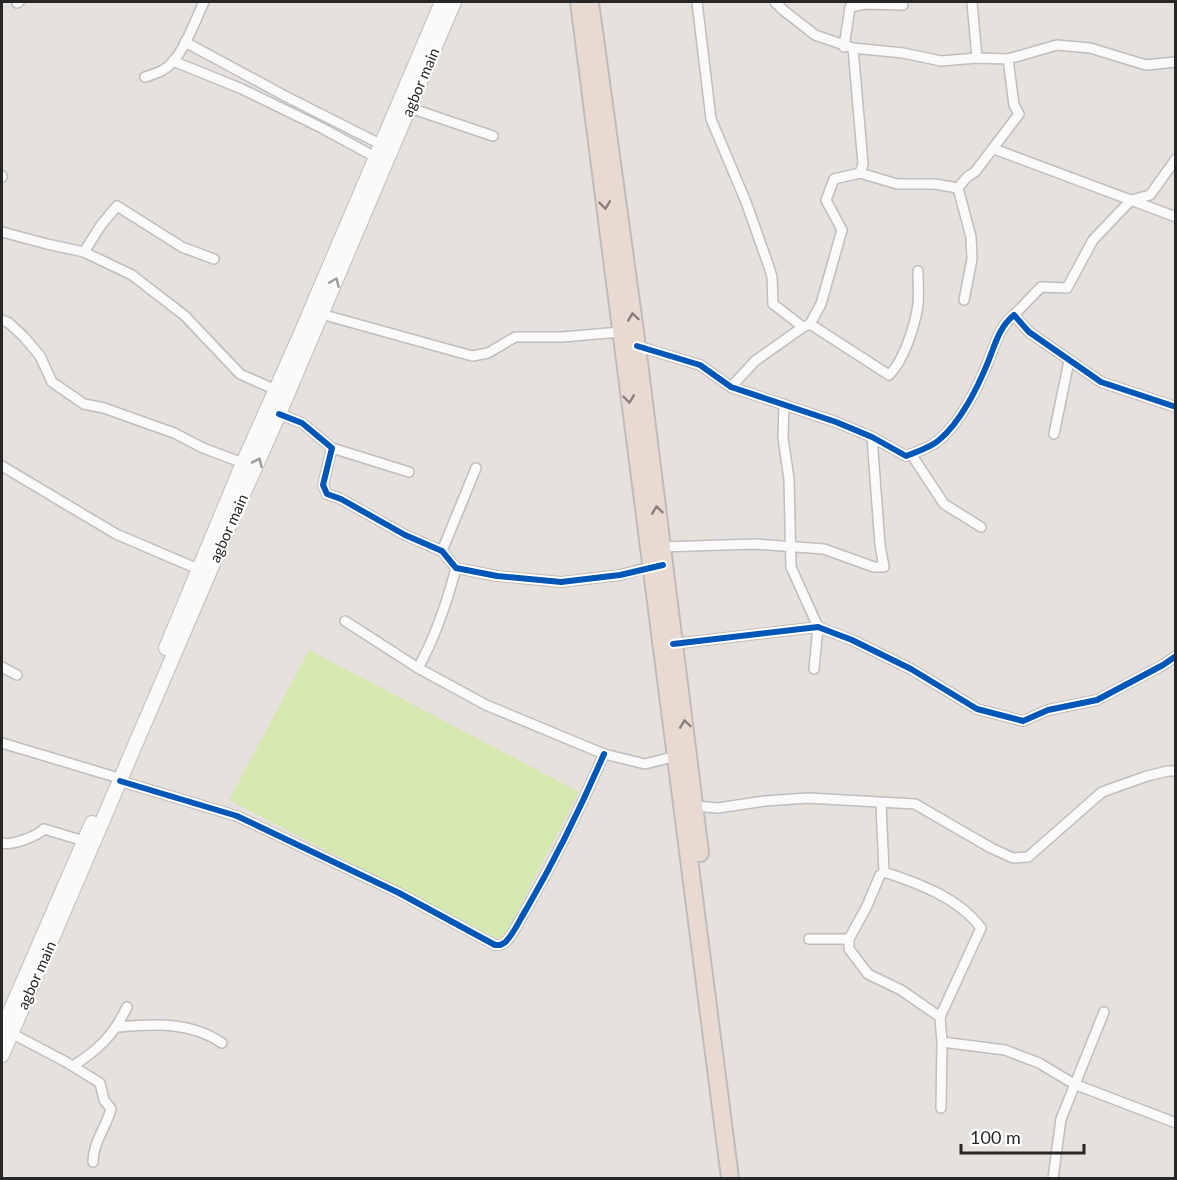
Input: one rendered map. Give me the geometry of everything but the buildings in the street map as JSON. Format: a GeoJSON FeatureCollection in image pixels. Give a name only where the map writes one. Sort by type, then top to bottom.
{"type":"FeatureCollection","features":[{"type":"Feature","properties":{"kind":"highway"},"geometry":{"type":"LineString","coordinates":[[579,2],[621,333],[657,566],[673,644],[740,1179]]}},
{"type":"Feature","properties":{"kind":"highway"},"geometry":{"type":"LineString","coordinates":[[590,2],[637,346],[661,547],[657,566],[676,756],[730,1179]]}},
{"type":"Feature","properties":{"kind":"main road","name":"agbor main"},"geometry":{"type":"LineString","coordinates":[[2,1055],[6,1031],[84,841],[116,779],[198,570],[442,2]]}},
{"type":"Feature","properties":{"kind":"main road","name":"agbor main"},"geometry":{"type":"LineString","coordinates":[[6,1031],[279,414],[454,2]]}},
{"type":"Feature","properties":{"kind":"street"},"geometry":{"type":"LineString","coordinates":[[145,77],[165,70],[173,61],[186,42],[204,2]]}},
{"type":"Feature","properties":{"kind":"street"},"geometry":{"type":"LineString","coordinates":[[697,2],[711,119],[746,202],[768,264],[772,277],[773,304],[888,375],[896,368],[911,333],[918,304],[918,271]]}},
{"type":"Feature","properties":{"kind":"street"},"geometry":{"type":"LineString","coordinates":[[776,2],[815,35],[849,48],[903,53],[940,61],[977,58],[1008,59],[1057,45],[1090,48],[1146,65],[1176,62]]}},
{"type":"Feature","properties":{"kind":"street"},"geometry":{"type":"LineString","coordinates":[[972,2],[977,58]]}},
{"type":"Feature","properties":{"kind":"street"},"geometry":{"type":"LineString","coordinates":[[860,172],[863,164],[849,48],[850,7],[865,4],[903,5]]}},
{"type":"Feature","properties":{"kind":"street"},"geometry":{"type":"LineString","coordinates":[[186,42],[287,97],[382,144]]}},
{"type":"Feature","properties":{"kind":"street"},"geometry":{"type":"LineString","coordinates":[[958,188],[994,149],[1019,114],[1014,105],[1008,59]]}},
{"type":"Feature","properties":{"kind":"street"},"geometry":{"type":"LineString","coordinates":[[173,61],[242,89],[359,147],[376,158]]}},
{"type":"Feature","properties":{"kind":"street"},"geometry":{"type":"LineString","coordinates":[[410,108],[493,136]]}},
{"type":"Feature","properties":{"kind":"street"},"geometry":{"type":"LineString","coordinates":[[994,149],[1176,217]]}},
{"type":"Feature","properties":{"kind":"street"},"geometry":{"type":"LineString","coordinates":[[637,346],[700,365],[731,387],[836,422],[872,437],[906,456],[939,441],[951,428],[979,385],[1000,332],[1007,321],[1041,286],[1067,288],[1093,240],[1131,200],[1150,195],[1176,159]]}},
{"type":"Feature","properties":{"kind":"street"},"geometry":{"type":"LineString","coordinates":[[731,387],[755,361],[807,326],[821,304],[842,230],[826,200],[834,179],[860,172],[897,184],[951,185],[958,188]]}},
{"type":"Feature","properties":{"kind":"street"},"geometry":{"type":"LineString","coordinates":[[958,188],[971,237],[972,260],[964,300]]}},
{"type":"Feature","properties":{"kind":"street"},"geometry":{"type":"LineString","coordinates":[[84,252],[101,225],[117,206],[182,247],[214,259]]}},
{"type":"Feature","properties":{"kind":"street"},"geometry":{"type":"LineString","coordinates":[[2,232],[84,252],[132,275],[185,316],[240,374],[276,390]]}},
{"type":"Feature","properties":{"kind":"street"},"geometry":{"type":"LineString","coordinates":[[321,314],[472,356],[488,353],[515,337],[621,333]]}},
{"type":"Feature","properties":{"kind":"street"},"geometry":{"type":"LineString","coordinates":[[1014,315],[1029,332],[1101,382],[1176,407]]}},
{"type":"Feature","properties":{"kind":"street"},"geometry":{"type":"LineString","coordinates":[[2,320],[9,322],[24,337],[39,356],[52,382],[84,404],[104,408],[174,433],[202,448],[243,463]]}},
{"type":"Feature","properties":{"kind":"street"},"geometry":{"type":"LineString","coordinates":[[1054,434],[1069,361]]}},
{"type":"Feature","properties":{"kind":"street"},"geometry":{"type":"LineString","coordinates":[[784,404],[783,438],[789,479],[791,567],[818,627],[814,669]]}},
{"type":"Feature","properties":{"kind":"street"},"geometry":{"type":"LineString","coordinates":[[279,414],[302,423],[332,448],[409,472]]}},
{"type":"Feature","properties":{"kind":"street"},"geometry":{"type":"LineString","coordinates":[[661,547],[755,544],[824,549],[874,567],[884,567],[880,545],[872,437]]}},
{"type":"Feature","properties":{"kind":"street"},"geometry":{"type":"LineString","coordinates":[[332,448],[322,485],[327,494],[341,499],[405,535],[442,551],[456,568],[497,576],[561,582],[620,575],[657,566]]}},
{"type":"Feature","properties":{"kind":"street"},"geometry":{"type":"LineString","coordinates":[[911,454],[944,504],[981,526]]}},
{"type":"Feature","properties":{"kind":"street"},"geometry":{"type":"LineString","coordinates":[[2,466],[116,534],[198,570]]}},
{"type":"Feature","properties":{"kind":"street"},"geometry":{"type":"LineString","coordinates":[[442,551],[476,468]]}},
{"type":"Feature","properties":{"kind":"street"},"geometry":{"type":"LineString","coordinates":[[418,668],[431,645],[456,568]]}},
{"type":"Feature","properties":{"kind":"street"},"geometry":{"type":"LineString","coordinates":[[345,621],[418,668],[486,705],[604,754],[645,764],[676,756]]}},
{"type":"Feature","properties":{"kind":"street"},"geometry":{"type":"LineString","coordinates":[[673,644],[818,627],[852,640],[911,669],[977,709],[1023,721],[1048,710],[1097,700],[1155,670],[1176,656]]}},
{"type":"Feature","properties":{"kind":"street"},"geometry":{"type":"LineString","coordinates":[[2,667],[17,675]]}},
{"type":"Feature","properties":{"kind":"street"},"geometry":{"type":"LineString","coordinates":[[2,743],[237,816],[399,894],[495,945],[505,943],[517,925],[577,816],[604,754]]}},
{"type":"Feature","properties":{"kind":"street"},"geometry":{"type":"LineString","coordinates":[[694,806],[718,808],[808,798],[915,804],[991,848],[1013,858],[1028,857],[1102,792],[1147,776],[1176,771]]}},
{"type":"Feature","properties":{"kind":"street"},"geometry":{"type":"LineString","coordinates":[[881,803],[884,872]]}},
{"type":"Feature","properties":{"kind":"street"},"geometry":{"type":"LineString","coordinates":[[2,843],[13,844],[39,834],[44,829],[84,841]]}},
{"type":"Feature","properties":{"kind":"street"},"geometry":{"type":"LineString","coordinates":[[884,872],[880,875],[867,906],[849,939],[849,949],[868,974],[901,990],[939,1017]]}},
{"type":"Feature","properties":{"kind":"street"},"geometry":{"type":"LineString","coordinates":[[884,872],[954,903],[974,919],[981,928],[939,1017],[942,1042],[941,1108]]}},
{"type":"Feature","properties":{"kind":"street"},"geometry":{"type":"LineString","coordinates":[[809,939],[849,939]]}},
{"type":"Feature","properties":{"kind":"street"},"geometry":{"type":"LineString","coordinates":[[73,1066],[90,1055],[118,1027],[127,1007]]}},
{"type":"Feature","properties":{"kind":"street"},"geometry":{"type":"LineString","coordinates":[[1053,1179],[1061,1119],[1104,1011]]}},
{"type":"Feature","properties":{"kind":"street"},"geometry":{"type":"LineString","coordinates":[[118,1027],[164,1024],[182,1026],[198,1029],[222,1043]]}},
{"type":"Feature","properties":{"kind":"street"},"geometry":{"type":"LineString","coordinates":[[6,1031],[73,1066],[100,1083],[104,1100],[111,1110],[95,1144],[93,1162]]}},
{"type":"Feature","properties":{"kind":"street"},"geometry":{"type":"LineString","coordinates":[[942,1042],[1005,1050],[1039,1063],[1074,1084],[1176,1124]]}},
{"type":"Feature","properties":{"kind":"green space"},"geometry":{"type":"Polygon","coordinates":[[[309,650],[579,792],[502,941],[229,800],[309,650]]]}},
{"type":"Feature","properties":{"kind":"cycle path"},"geometry":{"type":"LineString","coordinates":[[637,346],[700,365],[731,387],[836,422],[872,437],[906,456],[936,443],[954,424],[974,393],[1001,331],[1014,315],[1029,332],[1101,382],[1176,407]]}},
{"type":"Feature","properties":{"kind":"cycle path"},"geometry":{"type":"LineString","coordinates":[[279,414],[302,423],[332,448],[323,485],[327,494],[341,499],[405,535],[442,551],[456,568],[497,576],[561,582],[620,575],[663,565]]}},
{"type":"Feature","properties":{"kind":"cycle path"},"geometry":{"type":"LineString","coordinates":[[673,644],[818,627],[852,640],[911,669],[977,709],[1023,721],[1048,710],[1097,700],[1176,656]]}},
{"type":"Feature","properties":{"kind":"cycle path"},"geometry":{"type":"LineString","coordinates":[[120,781],[237,816],[399,893],[495,945],[500,945],[513,932],[548,870],[604,754]]}}]}
